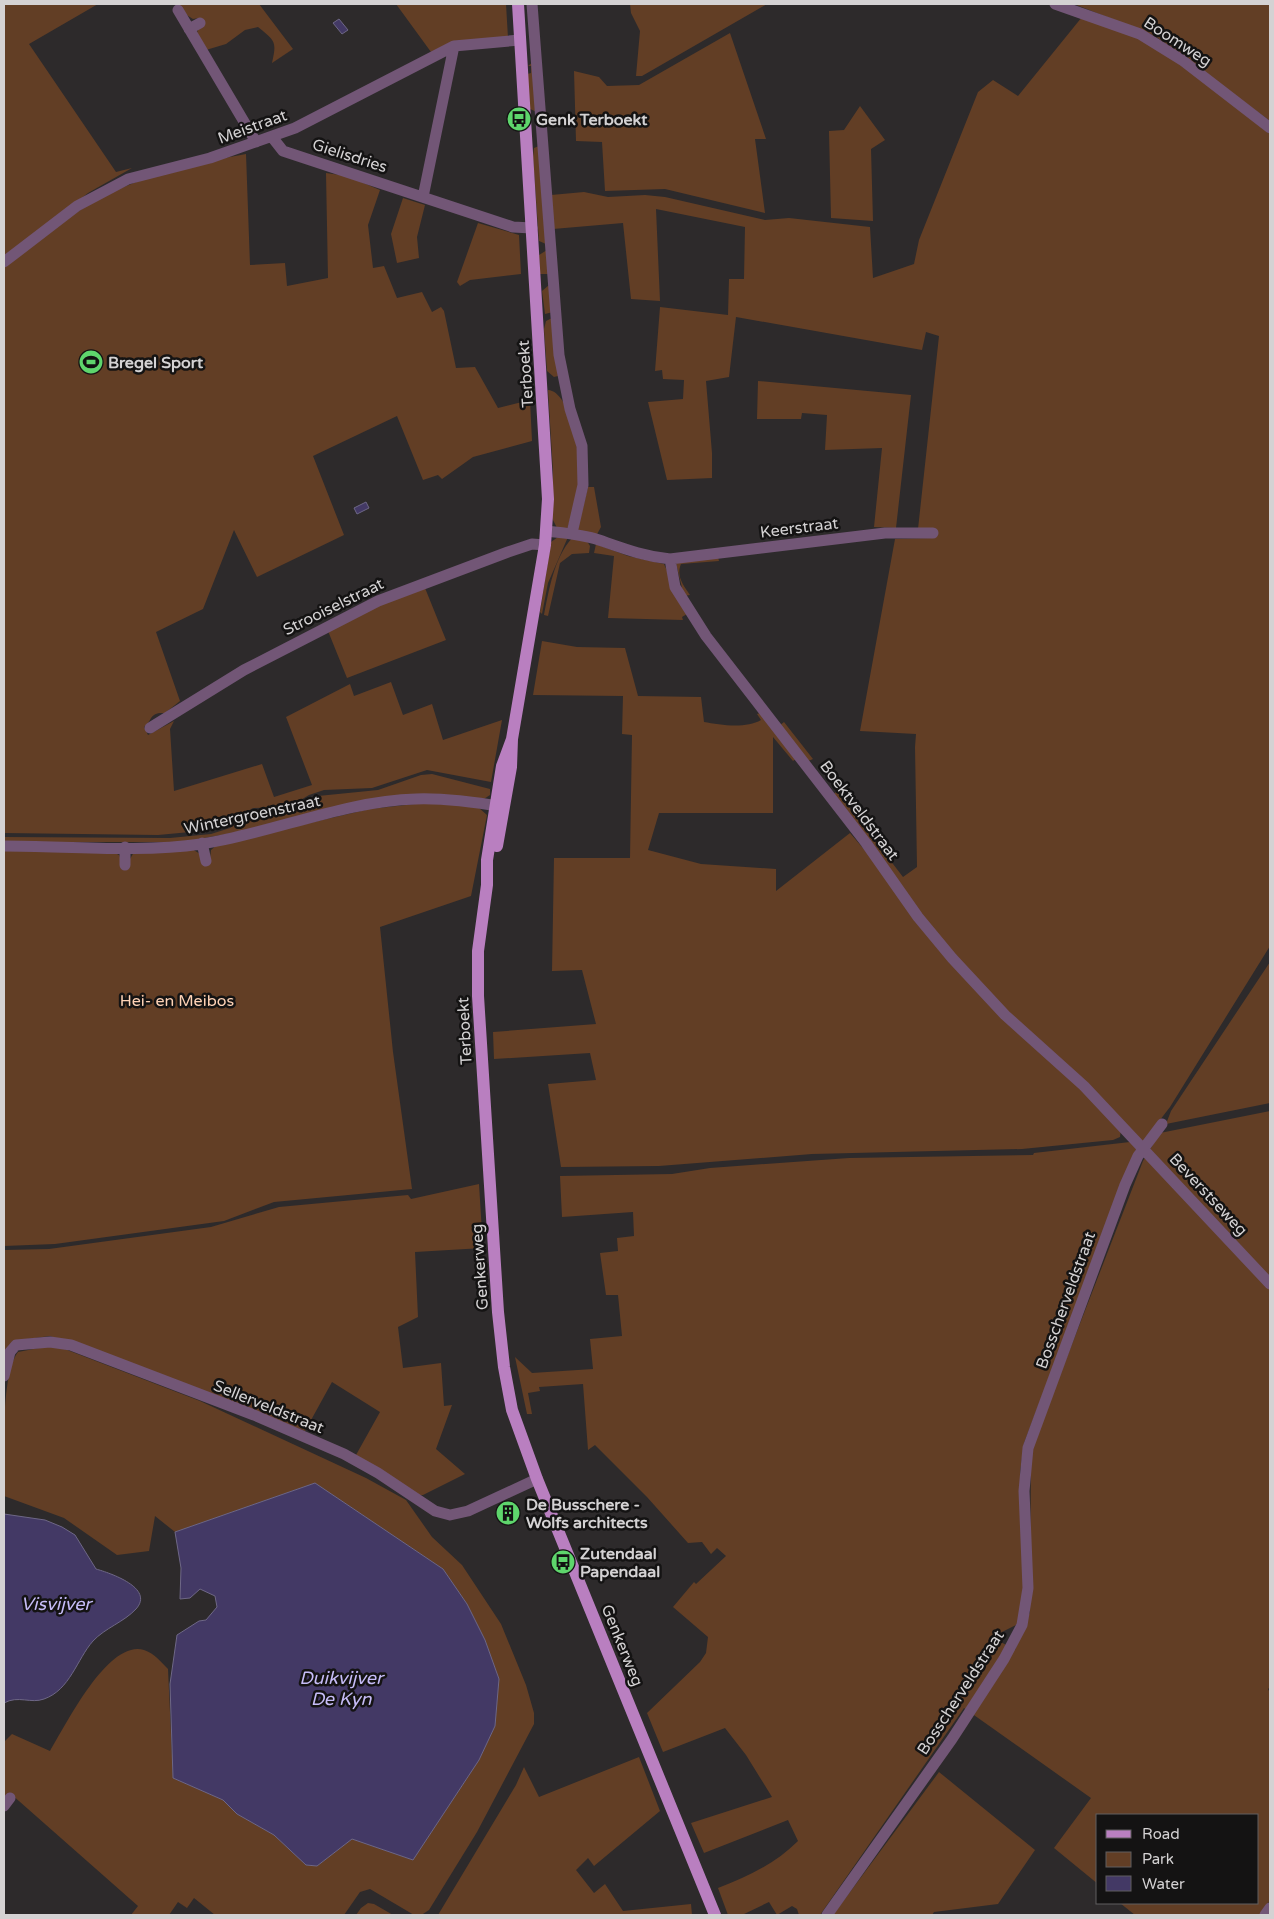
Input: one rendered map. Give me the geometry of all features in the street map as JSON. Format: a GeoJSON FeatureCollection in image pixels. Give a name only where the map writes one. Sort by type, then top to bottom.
{"type":"FeatureCollection","features":[{"type":"Feature","properties":{"kind":"main road","name":"Terboekt"},"geometry":{"type":"LineString","coordinates":[[489,1177],[478,970],[487,860],[500,806],[502,766],[512,739],[546,531],[547,470],[518,4]]}},
{"type":"Feature","properties":{"kind":"main road","name":"Genkerweg"},"geometry":{"type":"LineString","coordinates":[[489,1177],[498,1312],[506,1388],[532,1481],[715,1915]]}},
{"type":"Feature","properties":{"kind":"street"},"geometry":{"type":"LineString","coordinates":[[532,4],[559,356],[570,409],[582,446],[583,485],[572,533]]}},
{"type":"Feature","properties":{"kind":"street","name":"Boomweg"},"geometry":{"type":"LineString","coordinates":[[1055,4],[1140,34],[1182,60],[1270,128]]}},
{"type":"Feature","properties":{"kind":"street"},"geometry":{"type":"LineString","coordinates":[[178,10],[256,142]]}},
{"type":"Feature","properties":{"kind":"street"},"geometry":{"type":"LineString","coordinates":[[189,29],[200,22]]}},
{"type":"Feature","properties":{"kind":"street","name":"Meistraat"},"geometry":{"type":"LineString","coordinates":[[4,262],[77,206],[128,179],[210,158],[295,128],[454,46],[520,40]]}},
{"type":"Feature","properties":{"kind":"street"},"geometry":{"type":"LineString","coordinates":[[423,197],[454,46]]}},
{"type":"Feature","properties":{"kind":"street","name":"Gielisdries"},"geometry":{"type":"LineString","coordinates":[[272,137],[283,151],[513,227],[532,228]]}},
{"type":"Feature","properties":{"kind":"street"},"geometry":{"type":"LineString","coordinates":[[546,531],[572,533],[644,556],[670,559]]}},
{"type":"Feature","properties":{"kind":"street","name":"Keerstraat"},"geometry":{"type":"LineString","coordinates":[[670,559],[885,533],[933,533]]}},
{"type":"Feature","properties":{"kind":"street","name":"Strooiselstraat"},"geometry":{"type":"LineString","coordinates":[[150,728],[244,670],[378,601],[508,552],[532,544],[545,544]]}},
{"type":"Feature","properties":{"kind":"street","name":"Boektveldstraat"},"geometry":{"type":"LineString","coordinates":[[670,559],[675,587],[706,636],[866,843],[918,917],[952,958],[1005,1015],[1084,1086],[1145,1149]]}},
{"type":"Feature","properties":{"kind":"street","name":"Wintergroenstraat"},"geometry":{"type":"LineString","coordinates":[[4,846],[125,847],[202,844],[376,803],[415,799],[449,800],[500,806]]}},
{"type":"Feature","properties":{"kind":"street"},"geometry":{"type":"LineString","coordinates":[[202,844],[206,861]]}},
{"type":"Feature","properties":{"kind":"street"},"geometry":{"type":"LineString","coordinates":[[125,847],[125,864]]}},
{"type":"Feature","properties":{"kind":"street","name":"Bosscherveldstraat"},"geometry":{"type":"LineString","coordinates":[[827,1915],[952,1739],[1004,1659],[1022,1625],[1028,1588],[1024,1491],[1028,1448],[1125,1185],[1138,1156],[1162,1124]]}},
{"type":"Feature","properties":{"kind":"street","name":"Beverstseweg"},"geometry":{"type":"LineString","coordinates":[[1145,1149],[1270,1284]]}},
{"type":"Feature","properties":{"kind":"street","name":"Sellerveldstraat"},"geometry":{"type":"LineString","coordinates":[[4,1376],[10,1352],[16,1345],[50,1342],[70,1345],[254,1416],[344,1454],[378,1473],[427,1506],[450,1515],[468,1511],[532,1481]]}},
{"type":"Feature","properties":{"kind":"street"},"geometry":{"type":"LineString","coordinates":[[1266,1915],[1270,1908]]}},
{"type":"Feature","properties":{"kind":"green space"},"geometry":{"type":"Polygon","coordinates":[[[4,4],[98,4],[29,44],[116,172],[132,168],[88,193],[4,258],[4,4]]]}},
{"type":"Feature","properties":{"kind":"green space"},"geometry":{"type":"Polygon","coordinates":[[[179,4],[259,4],[293,49],[272,63],[273,42],[258,27],[245,30],[226,44],[206,50],[197,35],[199,18],[193,19],[185,14],[179,4]]]}},
{"type":"Feature","properties":{"kind":"green space"},"geometry":{"type":"Polygon","coordinates":[[[396,4],[506,4],[508,38],[431,52],[396,4]]]}},
{"type":"Feature","properties":{"kind":"green space"},"geometry":{"type":"Polygon","coordinates":[[[630,4],[767,4],[642,76],[636,76],[640,31],[631,13],[630,4]]]}},
{"type":"Feature","properties":{"kind":"green space"},"geometry":{"type":"Polygon","coordinates":[[[1074,4],[1270,4],[1270,121],[1155,36],[1074,4]]]}},
{"type":"Feature","properties":{"kind":"green space"},"geometry":{"type":"Polygon","coordinates":[[[1082,17],[1137,37],[1189,69],[1270,134],[1270,946],[1170,1107],[1143,1142],[998,1003],[924,920],[833,795],[837,791],[903,877],[917,867],[916,734],[860,731],[895,539],[931,538],[918,529],[939,336],[926,332],[922,350],[736,317],[729,377],[706,381],[712,453],[712,478],[667,480],[648,402],[683,399],[684,380],[663,379],[662,370],[655,371],[660,307],[728,315],[729,279],[744,279],[745,227],[656,209],[660,301],[631,299],[623,223],[553,229],[551,195],[584,192],[608,197],[645,195],[665,197],[765,220],[789,218],[870,227],[873,278],[914,264],[919,240],[978,92],[993,80],[1018,96],[1082,17]]]}},
{"type":"Feature","properties":{"kind":"green space"},"geometry":{"type":"Polygon","coordinates":[[[730,33],[766,139],[755,139],[765,213],[665,189],[605,191],[602,142],[576,141],[574,71],[599,77],[607,86],[639,85],[730,33]]]}},
{"type":"Feature","properties":{"kind":"green space"},"geometry":{"type":"Polygon","coordinates":[[[533,62],[537,112],[530,109],[527,74],[531,73],[531,66],[528,66],[533,62]]]}},
{"type":"Feature","properties":{"kind":"green space"},"geometry":{"type":"Polygon","coordinates":[[[860,106],[885,140],[871,149],[873,221],[831,218],[829,131],[844,130],[860,106]]]}},
{"type":"Feature","properties":{"kind":"green space"},"geometry":{"type":"Polygon","coordinates":[[[539,146],[546,244],[539,241],[533,157],[534,148],[539,146]]]}},
{"type":"Feature","properties":{"kind":"green space"},"geometry":{"type":"Polygon","coordinates":[[[246,154],[250,265],[285,263],[287,286],[328,278],[326,173],[347,176],[380,190],[368,225],[373,268],[384,266],[397,298],[422,292],[432,312],[441,307],[444,311],[456,368],[475,367],[498,408],[530,400],[532,441],[473,457],[442,479],[438,475],[423,480],[397,416],[313,456],[344,535],[257,577],[234,530],[203,609],[156,632],[180,701],[165,713],[154,715],[144,727],[148,735],[174,721],[170,729],[174,791],[262,764],[274,797],[312,785],[286,717],[350,684],[354,696],[391,682],[403,715],[432,704],[443,740],[502,720],[491,782],[427,770],[372,788],[324,790],[309,795],[289,807],[253,808],[224,825],[201,831],[158,835],[4,833],[4,267],[68,218],[110,193],[141,180],[176,169],[246,154]]]}},
{"type":"Feature","properties":{"kind":"green space"},"geometry":{"type":"Polygon","coordinates":[[[403,198],[425,205],[417,237],[419,258],[397,263],[391,234],[403,198]]]}},
{"type":"Feature","properties":{"kind":"green space"},"geometry":{"type":"Polygon","coordinates":[[[478,223],[519,235],[521,274],[470,280],[460,286],[457,282],[478,223]]]}},
{"type":"Feature","properties":{"kind":"green space"},"geometry":{"type":"Polygon","coordinates":[[[547,250],[549,274],[540,274],[539,255],[547,250]]]}},
{"type":"Feature","properties":{"kind":"green space"},"geometry":{"type":"Polygon","coordinates":[[[549,285],[553,312],[545,314],[542,291],[549,285]]]}},
{"type":"Feature","properties":{"kind":"green space"},"geometry":{"type":"Polygon","coordinates":[[[552,318],[558,376],[554,377],[547,371],[544,329],[546,321],[552,318]]]}},
{"type":"Feature","properties":{"kind":"green space"},"geometry":{"type":"Polygon","coordinates":[[[758,381],[911,395],[896,528],[874,527],[882,448],[825,450],[827,415],[802,413],[801,419],[757,419],[758,381]]]}},
{"type":"Feature","properties":{"kind":"green space"},"geometry":{"type":"Polygon","coordinates":[[[548,390],[556,393],[568,412],[579,453],[580,487],[567,530],[557,528],[552,518],[553,471],[548,390]]]}},
{"type":"Feature","properties":{"kind":"green space"},"geometry":{"type":"Polygon","coordinates":[[[588,487],[594,487],[601,527],[596,536],[577,532],[588,487]]]}},
{"type":"Feature","properties":{"kind":"green space"},"geometry":{"type":"Polygon","coordinates":[[[558,537],[568,537],[548,583],[542,614],[540,612],[551,542],[558,537]]]}},
{"type":"Feature","properties":{"kind":"green space"},"geometry":{"type":"Polygon","coordinates":[[[572,538],[587,541],[590,546],[589,553],[572,554],[560,563],[548,616],[544,615],[550,585],[557,565],[572,538]]]}},
{"type":"Feature","properties":{"kind":"green space"},"geometry":{"type":"Polygon","coordinates":[[[596,544],[628,556],[664,564],[687,614],[682,617],[683,620],[608,618],[614,556],[594,553],[596,544]]]}},
{"type":"Feature","properties":{"kind":"green space"},"geometry":{"type":"Polygon","coordinates":[[[718,557],[719,561],[681,564],[680,576],[690,595],[684,596],[676,563],[718,557]]]}},
{"type":"Feature","properties":{"kind":"green space"},"geometry":{"type":"Polygon","coordinates":[[[425,588],[446,640],[347,678],[328,631],[379,604],[425,588]]]}},
{"type":"Feature","properties":{"kind":"green space"},"geometry":{"type":"Polygon","coordinates":[[[542,641],[577,647],[625,648],[638,696],[701,697],[704,722],[718,724],[748,725],[761,720],[757,714],[760,713],[796,759],[793,761],[773,737],[773,813],[659,813],[648,850],[701,864],[776,869],[776,891],[850,833],[874,861],[907,908],[1121,1129],[1120,1137],[1113,1140],[1022,1149],[812,1154],[659,1166],[561,1167],[548,1084],[596,1080],[590,1053],[494,1059],[493,1032],[596,1024],[582,970],[552,971],[554,858],[630,858],[632,735],[622,734],[623,696],[533,695],[542,641]]]}},
{"type":"Feature","properties":{"kind":"green space"},"geometry":{"type":"Polygon","coordinates":[[[784,722],[813,759],[806,762],[779,726],[784,722]]]}},
{"type":"Feature","properties":{"kind":"green space"},"geometry":{"type":"Polygon","coordinates":[[[432,774],[490,789],[490,795],[484,799],[446,796],[181,842],[4,842],[4,837],[170,838],[211,834],[230,828],[249,813],[256,811],[284,811],[295,808],[318,796],[378,790],[421,775],[432,774]]]}},
{"type":"Feature","properties":{"kind":"green space","name":"Hei- en Meibos"},"geometry":{"type":"Polygon","coordinates":[[[433,802],[479,808],[487,815],[471,896],[380,927],[393,1052],[412,1189],[274,1202],[224,1221],[55,1244],[4,1246],[4,850],[111,851],[119,855],[121,860],[130,859],[134,852],[192,849],[210,860],[211,850],[218,844],[370,809],[433,802]]]}},
{"type":"Feature","properties":{"kind":"green space"},"geometry":{"type":"Polygon","coordinates":[[[1270,962],[1270,1103],[1166,1124],[1171,1111],[1270,962]]]}},
{"type":"Feature","properties":{"kind":"green space"},"geometry":{"type":"Polygon","coordinates":[[[1270,1111],[1270,1687],[1268,1689],[1270,1693],[1270,1900],[1260,1915],[1135,1915],[1121,1904],[1259,1904],[1259,1814],[1096,1814],[1096,1882],[1054,1848],[1091,1798],[964,1708],[820,1915],[799,1915],[797,1909],[792,1906],[777,1915],[769,1902],[742,1915],[728,1915],[718,1888],[760,1869],[798,1841],[788,1820],[704,1853],[691,1823],[772,1797],[746,1755],[725,1728],[663,1752],[647,1713],[700,1662],[706,1653],[708,1637],[673,1607],[694,1582],[696,1584],[726,1556],[717,1548],[711,1554],[702,1542],[688,1543],[647,1497],[595,1445],[588,1450],[583,1384],[539,1387],[540,1391],[528,1393],[532,1414],[527,1414],[515,1357],[532,1373],[593,1369],[590,1339],[622,1336],[618,1295],[606,1295],[600,1253],[618,1251],[617,1238],[634,1236],[633,1212],[562,1217],[560,1176],[672,1174],[710,1168],[849,1158],[1033,1155],[1034,1153],[1130,1142],[1137,1147],[1024,1443],[1020,1472],[1024,1589],[1018,1624],[992,1637],[1015,1650],[1030,1612],[1031,1450],[1143,1161],[1160,1133],[1270,1111]]]}},
{"type":"Feature","properties":{"kind":"green space"},"geometry":{"type":"Polygon","coordinates":[[[479,1184],[483,1248],[415,1252],[418,1317],[398,1327],[403,1368],[441,1363],[444,1406],[452,1405],[436,1449],[465,1474],[423,1495],[418,1495],[356,1455],[380,1412],[332,1382],[305,1431],[50,1336],[20,1340],[4,1359],[4,1250],[49,1249],[211,1227],[279,1207],[408,1195],[411,1199],[479,1184]]]}},
{"type":"Feature","properties":{"kind":"green space"},"geometry":{"type":"Polygon","coordinates":[[[49,1346],[62,1348],[200,1401],[366,1478],[406,1500],[432,1537],[462,1565],[501,1624],[526,1685],[534,1713],[534,1724],[477,1832],[429,1910],[423,1914],[414,1915],[370,1889],[360,1892],[344,1915],[215,1915],[194,1898],[187,1908],[178,1902],[169,1915],[131,1915],[138,1906],[11,1794],[4,1802],[4,1742],[12,1734],[50,1751],[77,1705],[103,1670],[116,1657],[130,1650],[148,1651],[168,1669],[173,1778],[223,1800],[237,1814],[274,1835],[306,1865],[317,1866],[352,1839],[413,1860],[479,1760],[495,1726],[499,1679],[485,1640],[467,1604],[443,1569],[315,1483],[175,1532],[155,1516],[149,1551],[117,1555],[64,1518],[4,1496],[4,1421],[8,1379],[12,1363],[18,1352],[49,1346]]]}},
{"type":"Feature","properties":{"kind":"green space"},"geometry":{"type":"Polygon","coordinates":[[[639,1757],[660,1811],[594,1866],[588,1858],[576,1870],[594,1893],[605,1884],[623,1911],[691,1904],[692,1915],[438,1915],[516,1785],[524,1767],[539,1797],[639,1757]]]}},
{"type":"Feature","properties":{"kind":"green space"},"geometry":{"type":"Polygon","coordinates":[[[939,1772],[1035,1850],[998,1904],[934,1912],[932,1915],[833,1915],[939,1772]]]}},
{"type":"Feature","properties":{"kind":"green space"},"geometry":{"type":"Polygon","coordinates":[[[368,1903],[374,1904],[393,1915],[356,1915],[368,1903]]]}},
{"type":"Feature","properties":{"kind":"water"},"geometry":{"type":"Polygon","coordinates":[[[339,19],[348,30],[342,34],[333,23],[339,19]]]}},
{"type":"Feature","properties":{"kind":"water"},"geometry":{"type":"Polygon","coordinates":[[[366,502],[369,508],[357,514],[354,508],[366,502]]]}},
{"type":"Feature","properties":{"kind":"water","name":"Duikvijver De Kyn"},"geometry":{"type":"Polygon","coordinates":[[[315,1483],[443,1569],[467,1604],[485,1640],[499,1679],[495,1726],[479,1760],[413,1860],[352,1839],[317,1866],[306,1865],[274,1835],[237,1814],[223,1800],[173,1778],[170,1684],[177,1635],[199,1621],[206,1620],[217,1607],[215,1596],[200,1589],[190,1598],[180,1599],[181,1568],[175,1532],[315,1483]]]}},
{"type":"Feature","properties":{"kind":"water","name":"Visvijver"},"geometry":{"type":"Polygon","coordinates":[[[4,1514],[45,1520],[62,1527],[75,1535],[96,1569],[120,1578],[135,1588],[140,1594],[140,1601],[136,1609],[93,1641],[60,1689],[53,1695],[34,1701],[14,1700],[4,1703],[4,1514]]]}},
{"type":"Feature","properties":{"kind":"place","name":"Genk Terboekt"},"geometry":{"type":"Point","coordinates":[519,119]}},
{"type":"Feature","properties":{"kind":"place","name":"Bregel Sport"},"geometry":{"type":"Point","coordinates":[91,362]}},
{"type":"Feature","properties":{"kind":"place","name":"De Busschere - Wolfs architects"},"geometry":{"type":"Point","coordinates":[508,1513]}},
{"type":"Feature","properties":{"kind":"place","name":"Zutendaal Papendaal"},"geometry":{"type":"Point","coordinates":[563,1562]}}]}
